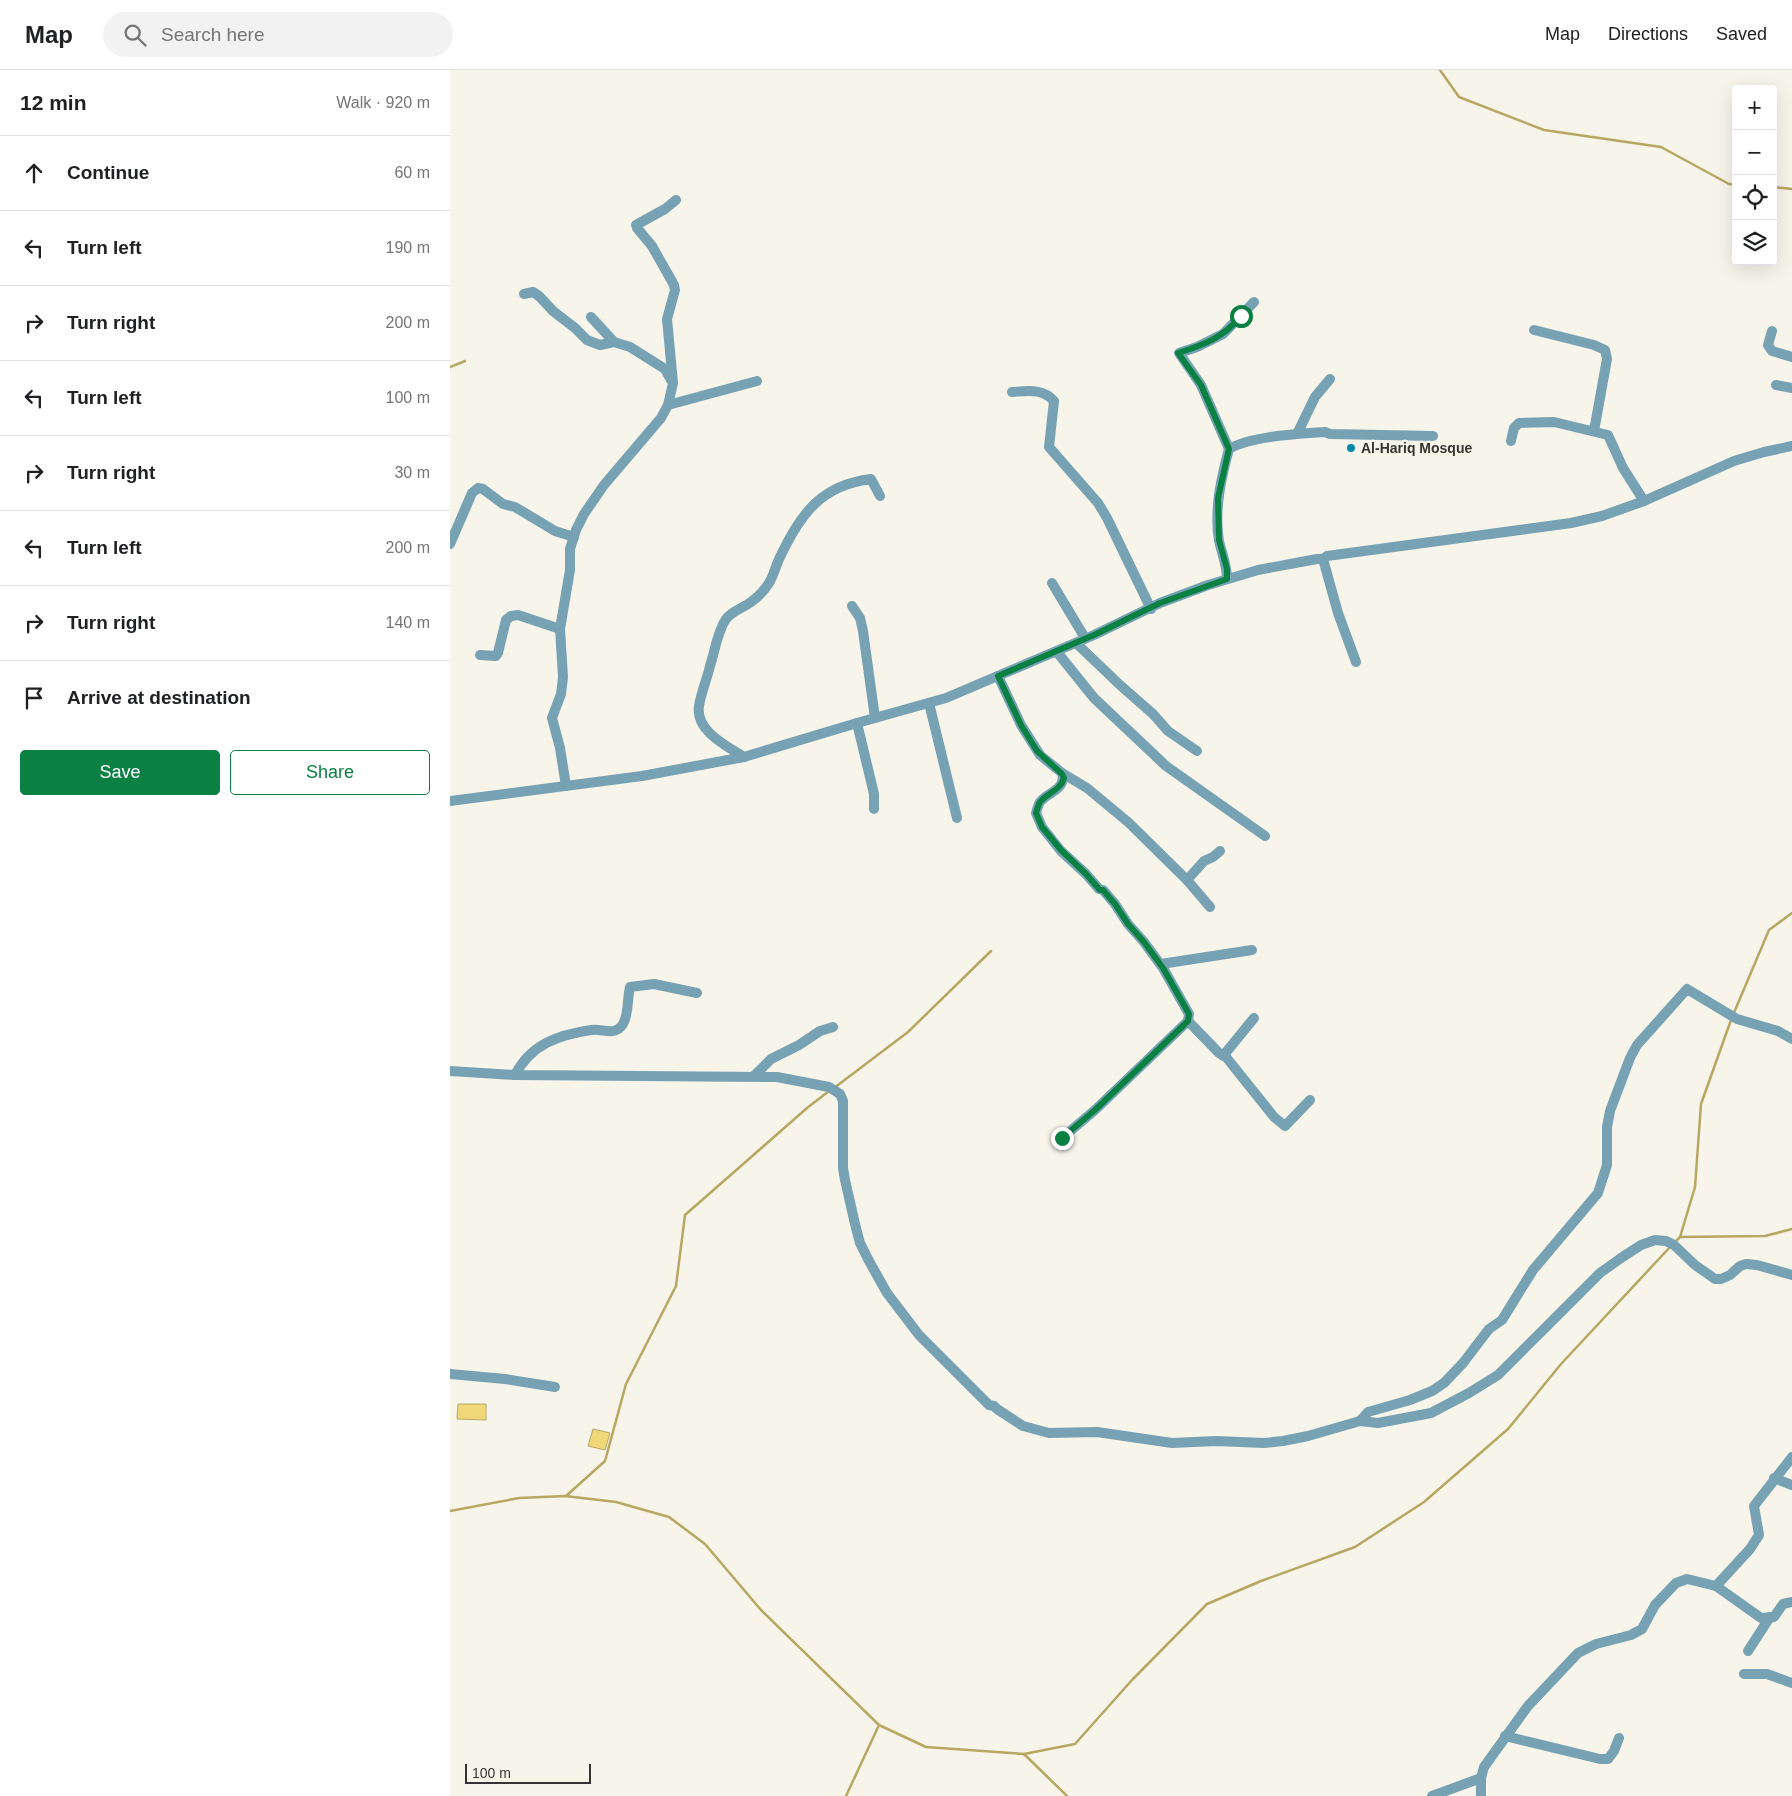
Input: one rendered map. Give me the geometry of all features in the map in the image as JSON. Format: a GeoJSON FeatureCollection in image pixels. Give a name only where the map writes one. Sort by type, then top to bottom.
{"type":"FeatureCollection","features":[{"type":"Feature","properties":{"kind":"street"},"geometry":{"type":"LineString","coordinates":[[566,786],[560,748],[552,718],[561,694],[563,677],[560,629],[570,570],[570,549],[584,514],[604,485],[661,418],[668,405],[673,383],[668,319],[675,290],[652,246],[636,226],[666,209],[676,200]]}},
{"type":"Feature","properties":{"kind":"street"},"geometry":{"type":"LineString","coordinates":[[524,294],[533,292],[539,296],[553,311],[594,344],[600,345],[614,342],[630,346],[665,369],[673,383]]}},
{"type":"Feature","properties":{"kind":"street"},"geometry":{"type":"LineString","coordinates":[[1227,579],[1227,569],[1219,540],[1218,498],[1229,449],[1201,385],[1178,353],[1197,347],[1223,334],[1254,302]]}},
{"type":"Feature","properties":{"kind":"street"},"geometry":{"type":"LineString","coordinates":[[591,318],[614,342]]}},
{"type":"Feature","properties":{"kind":"street"},"geometry":{"type":"LineString","coordinates":[[1534,330],[1594,345],[1605,350],[1606,358],[1594,431]]}},
{"type":"Feature","properties":{"kind":"street"},"geometry":{"type":"LineString","coordinates":[[1772,331],[1768,346],[1772,351],[1792,357]]}},
{"type":"Feature","properties":{"kind":"street"},"geometry":{"type":"LineString","coordinates":[[1297,434],[1315,397],[1330,379]]}},
{"type":"Feature","properties":{"kind":"street"},"geometry":{"type":"LineString","coordinates":[[668,405],[757,381]]}},
{"type":"Feature","properties":{"kind":"street"},"geometry":{"type":"LineString","coordinates":[[1776,385],[1792,388]]}},
{"type":"Feature","properties":{"kind":"street"},"geometry":{"type":"LineString","coordinates":[[1012,392],[1032,391],[1045,393],[1054,401],[1049,446],[1098,503],[1151,608]]}},
{"type":"Feature","properties":{"kind":"street"},"geometry":{"type":"LineString","coordinates":[[1511,441],[1514,428],[1519,423],[1554,422],[1608,435],[1623,468],[1644,501]]}},
{"type":"Feature","properties":{"kind":"street"},"geometry":{"type":"LineString","coordinates":[[1229,449],[1236,444],[1297,434],[1325,432],[1330,434],[1433,436]]}},
{"type":"Feature","properties":{"kind":"street"},"geometry":{"type":"LineString","coordinates":[[450,801],[642,776],[744,757],[857,722],[946,698],[1057,652],[1160,603],[1227,579],[1258,570],[1323,559],[1327,556],[1571,523],[1602,516],[1644,501],[1734,461],[1792,446]]}},
{"type":"Feature","properties":{"kind":"street"},"geometry":{"type":"LineString","coordinates":[[744,757],[710,733],[700,717],[699,708],[704,688],[719,635],[726,620],[733,612],[752,602],[770,582],[790,537],[819,499],[843,485],[858,480],[871,479],[880,496]]}},
{"type":"Feature","properties":{"kind":"street"},"geometry":{"type":"LineString","coordinates":[[450,544],[472,493],[478,488],[483,489],[503,504],[515,507],[555,531],[574,537]]}},
{"type":"Feature","properties":{"kind":"street"},"geometry":{"type":"LineString","coordinates":[[1323,559],[1338,613],[1356,662]]}},
{"type":"Feature","properties":{"kind":"street"},"geometry":{"type":"LineString","coordinates":[[1052,584],[1081,640],[1120,686],[1153,714],[1168,731],[1197,751]]}},
{"type":"Feature","properties":{"kind":"street"},"geometry":{"type":"LineString","coordinates":[[852,606],[862,624],[875,718]]}},
{"type":"Feature","properties":{"kind":"street"},"geometry":{"type":"LineString","coordinates":[[480,654],[496,656],[506,620],[511,616],[518,615],[560,629]]}},
{"type":"Feature","properties":{"kind":"street"},"geometry":{"type":"LineString","coordinates":[[1057,652],[1094,698],[1166,766],[1265,836]]}},
{"type":"Feature","properties":{"kind":"street"},"geometry":{"type":"LineString","coordinates":[[998,676],[1021,725],[1037,751],[1062,774],[1087,788],[1156,848],[1210,907]]}},
{"type":"Feature","properties":{"kind":"street"},"geometry":{"type":"LineString","coordinates":[[929,702],[957,818]]}},
{"type":"Feature","properties":{"kind":"street"},"geometry":{"type":"LineString","coordinates":[[857,722],[874,794],[874,809]]}},
{"type":"Feature","properties":{"kind":"street"},"geometry":{"type":"LineString","coordinates":[[1062,774],[1064,778],[1062,783],[1040,802],[1036,813],[1039,821],[1061,850],[1115,904],[1128,924],[1161,964],[1189,1014],[1188,1021],[1109,1097],[1062,1138]]}},
{"type":"Feature","properties":{"kind":"street"},"geometry":{"type":"LineString","coordinates":[[1187,880],[1204,861],[1220,851]]}},
{"type":"Feature","properties":{"kind":"street"},"geometry":{"type":"LineString","coordinates":[[1161,964],[1252,950]]}},
{"type":"Feature","properties":{"kind":"street"},"geometry":{"type":"LineString","coordinates":[[515,1075],[530,1053],[546,1042],[593,1029],[612,1032],[619,1028],[624,1023],[630,987],[654,984],[697,993]]}},
{"type":"Feature","properties":{"kind":"street"},"geometry":{"type":"LineString","coordinates":[[1360,1421],[1368,1412],[1410,1400],[1432,1391],[1444,1383],[1463,1363],[1489,1330],[1502,1320],[1534,1270],[1598,1193],[1607,1165],[1607,1127],[1610,1111],[1630,1058],[1637,1045],[1687,989],[1737,1019],[1778,1031],[1792,1039]]}},
{"type":"Feature","properties":{"kind":"street"},"geometry":{"type":"LineString","coordinates":[[1223,1056],[1254,1018]]}},
{"type":"Feature","properties":{"kind":"street"},"geometry":{"type":"LineString","coordinates":[[1188,1021],[1226,1057],[1274,1117],[1285,1126],[1310,1100]]}},
{"type":"Feature","properties":{"kind":"street"},"geometry":{"type":"LineString","coordinates":[[754,1076],[771,1059],[799,1045],[820,1031],[833,1027]]}},
{"type":"Feature","properties":{"kind":"street"},"geometry":{"type":"LineString","coordinates":[[450,1071],[515,1075],[681,1078],[754,1076],[797,1080],[829,1087],[840,1094],[844,1101],[843,1168],[857,1230],[869,1261],[887,1293],[918,1335],[989,1405],[994,1406],[1023,1426],[1050,1433],[1097,1432],[1172,1443],[1216,1441],[1264,1443],[1308,1436],[1360,1421],[1378,1423],[1431,1413],[1498,1375],[1600,1273],[1641,1245],[1655,1240],[1666,1241],[1674,1245],[1694,1265],[1715,1279],[1721,1279],[1730,1275],[1740,1266],[1746,1264],[1757,1264],[1792,1275]]}},
{"type":"Feature","properties":{"kind":"street"},"geometry":{"type":"LineString","coordinates":[[450,1374],[505,1379],[555,1387]]}},
{"type":"Feature","properties":{"kind":"street"},"geometry":{"type":"LineString","coordinates":[[1716,1586],[1750,1549],[1760,1535],[1754,1506],[1792,1457]]}},
{"type":"Feature","properties":{"kind":"street"},"geometry":{"type":"LineString","coordinates":[[1774,1478],[1792,1485]]}},
{"type":"Feature","properties":{"kind":"street"},"geometry":{"type":"LineString","coordinates":[[1481,1796],[1481,1778],[1484,1767],[1528,1706],[1578,1652],[1596,1644],[1631,1635],[1642,1629],[1654,1605],[1676,1583],[1687,1579],[1716,1586],[1761,1618],[1774,1617],[1783,1604],[1792,1602]]}},
{"type":"Feature","properties":{"kind":"street"},"geometry":{"type":"LineString","coordinates":[[1748,1651],[1770,1617]]}},
{"type":"Feature","properties":{"kind":"street"},"geometry":{"type":"LineString","coordinates":[[1744,1674],[1766,1674],[1792,1683]]}},
{"type":"Feature","properties":{"kind":"street"},"geometry":{"type":"LineString","coordinates":[[1505,1736],[1600,1759],[1608,1759],[1614,1751],[1619,1738]]}},
{"type":"Feature","properties":{"kind":"street"},"geometry":{"type":"LineString","coordinates":[[1432,1796],[1481,1778]]}},
{"type":"Feature","properties":{"kind":"shaded area"},"geometry":{"type":"Polygon","coordinates":[[[458,1404],[486,1404],[486,1420],[457,1419],[458,1404]]]}},
{"type":"Feature","properties":{"kind":"shaded area"},"geometry":{"type":"Polygon","coordinates":[[[593,1429],[610,1433],[605,1450],[588,1446],[593,1429]]]}},
{"type":"Feature","properties":{"kind":"waterway"},"geometry":{"type":"LineString","coordinates":[[1440,70],[1459,97],[1544,130],[1661,147],[1732,184]]}},
{"type":"Feature","properties":{"kind":"waterway"},"geometry":{"type":"LineString","coordinates":[[1777,187],[1792,189]]}},
{"type":"Feature","properties":{"kind":"waterway"},"geometry":{"type":"LineString","coordinates":[[450,367],[465,361]]}},
{"type":"Feature","properties":{"kind":"waterway"},"geometry":{"type":"LineString","coordinates":[[1733,1015],[1769,930],[1792,913]]}},
{"type":"Feature","properties":{"kind":"waterway"},"geometry":{"type":"LineString","coordinates":[[834,1088],[908,1032],[991,951]]}},
{"type":"Feature","properties":{"kind":"waterway"},"geometry":{"type":"LineString","coordinates":[[1675,1242],[1680,1237],[1695,1187],[1701,1104],[1731,1020]]}},
{"type":"Feature","properties":{"kind":"waterway"},"geometry":{"type":"LineString","coordinates":[[566,1496],[605,1461],[626,1384],[676,1286],[685,1215],[829,1091]]}},
{"type":"Feature","properties":{"kind":"waterway"},"geometry":{"type":"LineString","coordinates":[[1680,1237],[1765,1236],[1792,1229]]}},
{"type":"Feature","properties":{"kind":"waterway"},"geometry":{"type":"LineString","coordinates":[[450,1511],[519,1498],[565,1496],[616,1502],[669,1517],[705,1544],[761,1610],[879,1725],[926,1747],[1024,1754],[1075,1744],[1132,1680],[1207,1604],[1261,1581],[1355,1547],[1424,1502],[1508,1429],[1561,1364],[1671,1246]]}},
{"type":"Feature","properties":{"kind":"waterway"},"geometry":{"type":"LineString","coordinates":[[846,1796],[879,1725]]}},
{"type":"Feature","properties":{"kind":"waterway"},"geometry":{"type":"LineString","coordinates":[[1024,1754],[1067,1796]]}},
{"type":"Feature","properties":{"kind":"place","name":"Al-Hariq Mosque"},"geometry":{"type":"Point","coordinates":[1351,448]}},
{"type":"Feature","properties":{"kind":"route"},"geometry":{"type":"LineString","coordinates":[[1062,1138],[1095,1110],[1164,1045],[1188,1021],[1189,1014],[1161,964],[1128,924],[1115,904],[1061,850],[1042,827],[1036,813],[1040,802],[1058,788],[1064,778],[1062,774],[1040,756],[1021,725],[998,676],[1057,652],[1160,603],[1227,579],[1227,569],[1219,540],[1218,498],[1229,449],[1201,385],[1178,353],[1212,341],[1223,334],[1241,316]]}}]}
